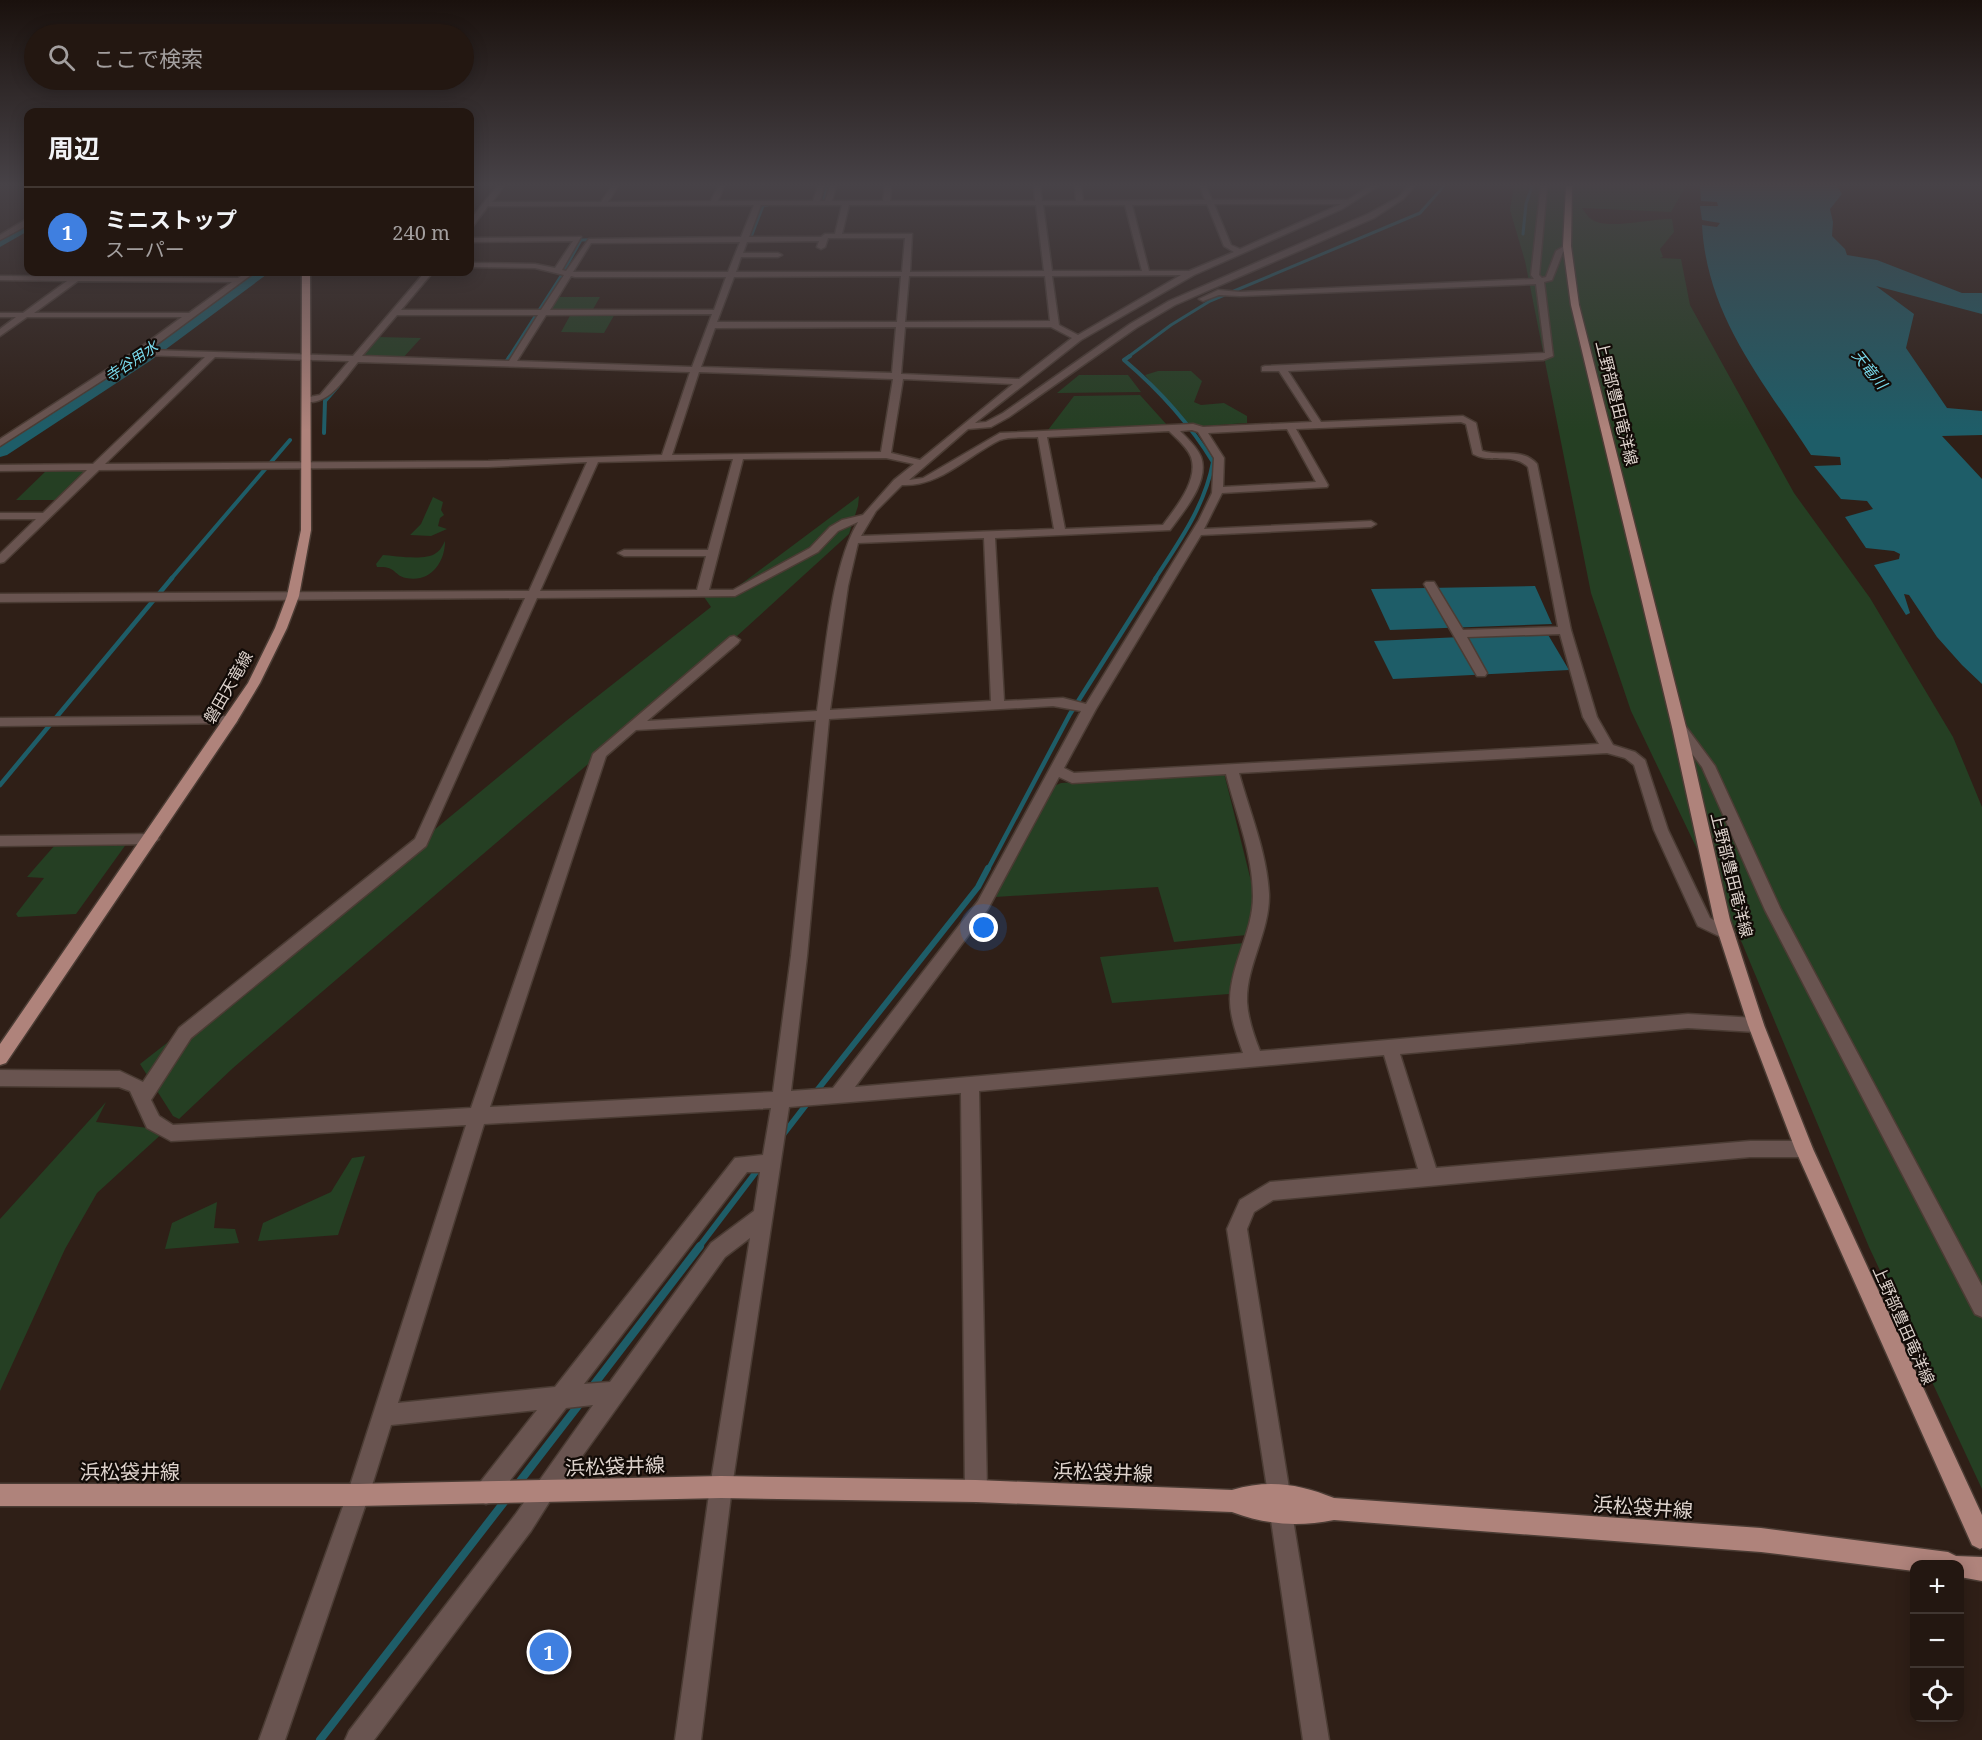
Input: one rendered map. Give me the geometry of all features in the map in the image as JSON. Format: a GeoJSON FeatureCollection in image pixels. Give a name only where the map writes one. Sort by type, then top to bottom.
{"type":"FeatureCollection","features":[{"type":"Feature","properties":{"kind":"main road","name":"上野部豊田竜洋線"},"geometry":{"type":"LineString","coordinates":[[1569,267],[1575,305],[1679,727],[1722,920],[1756,1025],[1804,1149],[1980,1537]]}},
{"type":"Feature","properties":{"kind":"main road","name":"磐田天竜線"},"geometry":{"type":"LineString","coordinates":[[0,1058],[152,839],[231,720],[278,635],[292,596],[306,530],[308,465],[306,276]]}},
{"type":"Feature","properties":{"kind":"main road","name":"浜松袋井線"},"geometry":{"type":"LineString","coordinates":[[0,1495],[539,1493],[721,1487],[976,1491],[1232,1501],[1260,1511],[1280,1503],[1306,1515],[1334,1509],[1761,1540],[1917,1560]]}},
{"type":"Feature","properties":{"kind":"main road"},"geometry":{"type":"LineString","coordinates":[[1964,1567],[1982,1569]]}},
{"type":"Feature","properties":{"kind":"street"},"geometry":{"type":"LineString","coordinates":[[540,267],[568,274],[1191,273]]}},
{"type":"Feature","properties":{"kind":"street"},"geometry":{"type":"LineString","coordinates":[[557,271],[560,267]]}},
{"type":"Feature","properties":{"kind":"street"},"geometry":{"type":"LineString","coordinates":[[512,363],[572,267]]}},
{"type":"Feature","properties":{"kind":"street"},"geometry":{"type":"LineString","coordinates":[[666,457],[695,370],[735,267]]}},
{"type":"Feature","properties":{"kind":"street"},"geometry":{"type":"LineString","coordinates":[[886,455],[891,415],[899,380],[897,376],[906,267]]}},
{"type":"Feature","properties":{"kind":"street"},"geometry":{"type":"LineString","coordinates":[[1046,267],[1055,324]]}},
{"type":"Feature","properties":{"kind":"street"},"geometry":{"type":"LineString","coordinates":[[1145,267],[1146,273]]}},
{"type":"Feature","properties":{"kind":"street"},"geometry":{"type":"LineString","coordinates":[[688,1740],[721,1487],[781,1098],[799,956],[824,716],[843,582],[853,540],[867,517],[898,483],[1021,382],[1078,338],[1203,267]]}},
{"type":"Feature","properties":{"kind":"street"},"geometry":{"type":"LineString","coordinates":[[965,426],[988,425],[1172,303],[1253,267]]}},
{"type":"Feature","properties":{"kind":"street"},"geometry":{"type":"LineString","coordinates":[[1265,369],[1543,357],[1550,354],[1540,281],[1535,275],[1536,267]]}},
{"type":"Feature","properties":{"kind":"street"},"geometry":{"type":"LineString","coordinates":[[1149,317],[1182,307],[1218,292],[1240,294],[1540,281],[1549,278],[1553,267]]}},
{"type":"Feature","properties":{"kind":"street"},"geometry":{"type":"LineString","coordinates":[[0,333],[79,276]]}},
{"type":"Feature","properties":{"kind":"street"},"geometry":{"type":"LineString","coordinates":[[0,443],[140,352],[246,276]]}},
{"type":"Feature","properties":{"kind":"street"},"geometry":{"type":"LineString","coordinates":[[307,399],[323,397],[426,276]]}},
{"type":"Feature","properties":{"kind":"street"},"geometry":{"type":"LineString","coordinates":[[0,278],[240,280]]}},
{"type":"Feature","properties":{"kind":"street"},"geometry":{"type":"LineString","coordinates":[[394,313],[718,312]]}},
{"type":"Feature","properties":{"kind":"street"},"geometry":{"type":"LineString","coordinates":[[0,315],[192,315]]}},
{"type":"Feature","properties":{"kind":"street"},"geometry":{"type":"LineString","coordinates":[[712,326],[1055,324],[1078,338]]}},
{"type":"Feature","properties":{"kind":"street"},"geometry":{"type":"LineString","coordinates":[[140,352],[1021,382]]}},
{"type":"Feature","properties":{"kind":"street"},"geometry":{"type":"LineString","coordinates":[[0,560],[214,353]]}},
{"type":"Feature","properties":{"kind":"street"},"geometry":{"type":"LineString","coordinates":[[1282,369],[1318,425]]}},
{"type":"Feature","properties":{"kind":"street"},"geometry":{"type":"LineString","coordinates":[[898,483],[916,483],[927,480],[1000,436],[1193,427],[1202,430],[1463,419],[1471,423],[1477,452],[1482,455],[1522,457],[1530,460],[1533,466],[1565,630],[1590,717],[1608,748]]}},
{"type":"Feature","properties":{"kind":"street"},"geometry":{"type":"LineString","coordinates":[[1217,490],[1323,486],[1290,426]]}},
{"type":"Feature","properties":{"kind":"street"},"geometry":{"type":"LineString","coordinates":[[853,540],[1166,528],[1188,498],[1197,469],[1196,457],[1172,428]]}},
{"type":"Feature","properties":{"kind":"street"},"geometry":{"type":"LineString","coordinates":[[838,1096],[983,904],[1089,709],[1198,531],[1217,490],[1219,458],[1202,430]]}},
{"type":"Feature","properties":{"kind":"street"},"geometry":{"type":"LineString","coordinates":[[1042,434],[1060,532]]}},
{"type":"Feature","properties":{"kind":"street"},"geometry":{"type":"LineString","coordinates":[[0,468],[488,464],[666,457],[886,455],[921,463]]}},
{"type":"Feature","properties":{"kind":"street"},"geometry":{"type":"LineString","coordinates":[[702,594],[739,456]]}},
{"type":"Feature","properties":{"kind":"street"},"geometry":{"type":"LineString","coordinates":[[142,1099],[185,1033],[421,842],[594,459]]}},
{"type":"Feature","properties":{"kind":"street"},"geometry":{"type":"LineString","coordinates":[[0,516],[46,516]]}},
{"type":"Feature","properties":{"kind":"street"},"geometry":{"type":"LineString","coordinates":[[0,598],[735,593],[814,550],[834,529],[846,522],[867,517]]}},
{"type":"Feature","properties":{"kind":"street"},"geometry":{"type":"LineString","coordinates":[[1198,531],[1371,524]]}},
{"type":"Feature","properties":{"kind":"street"},"geometry":{"type":"LineString","coordinates":[[989,535],[998,704]]}},
{"type":"Feature","properties":{"kind":"street"},"geometry":{"type":"LineString","coordinates":[[624,553],[713,554]]}},
{"type":"Feature","properties":{"kind":"street"},"geometry":{"type":"LineString","coordinates":[[1430,584],[1480,673]]}},
{"type":"Feature","properties":{"kind":"street"},"geometry":{"type":"LineString","coordinates":[[1458,634],[1565,630]]}},
{"type":"Feature","properties":{"kind":"street"},"geometry":{"type":"LineString","coordinates":[[272,1740],[358,1495],[478,1115],[600,754],[734,640]]}},
{"type":"Feature","properties":{"kind":"street"},"geometry":{"type":"LineString","coordinates":[[634,726],[998,704],[1063,702],[1089,709]]}},
{"type":"Feature","properties":{"kind":"street"},"geometry":{"type":"LineString","coordinates":[[0,722],[231,720]]}},
{"type":"Feature","properties":{"kind":"street"},"geometry":{"type":"LineString","coordinates":[[1679,727],[1708,766],[1773,910],[1982,1307]]}},
{"type":"Feature","properties":{"kind":"street"},"geometry":{"type":"LineString","coordinates":[[1056,770],[1072,778],[1608,748],[1629,755],[1640,763],[1661,830],[1704,922],[1727,934]]}},
{"type":"Feature","properties":{"kind":"street"},"geometry":{"type":"LineString","coordinates":[[1231,768],[1258,870],[1261,895],[1258,923],[1239,993],[1239,1011],[1254,1060]]}},
{"type":"Feature","properties":{"kind":"street"},"geometry":{"type":"LineString","coordinates":[[0,841],[152,839]]}},
{"type":"Feature","properties":{"kind":"street"},"geometry":{"type":"LineString","coordinates":[[0,1078],[120,1079],[136,1086],[153,1122],[171,1133],[838,1096],[1688,1021],[1756,1025]]}},
{"type":"Feature","properties":{"kind":"street"},"geometry":{"type":"LineString","coordinates":[[1390,1048],[1430,1176]]}},
{"type":"Feature","properties":{"kind":"street"},"geometry":{"type":"LineString","coordinates":[[970,1084],[976,1491]]}},
{"type":"Feature","properties":{"kind":"street"},"geometry":{"type":"LineString","coordinates":[[1316,1740],[1237,1229],[1247,1206],[1270,1191],[1750,1149],[1804,1149]]}},
{"type":"Feature","properties":{"kind":"street"},"geometry":{"type":"LineString","coordinates":[[490,1493],[742,1164],[771,1163]]}},
{"type":"Feature","properties":{"kind":"street"},"geometry":{"type":"LineString","coordinates":[[358,1740],[523,1523],[539,1493],[718,1250],[763,1216]]}},
{"type":"Feature","properties":{"kind":"street"},"geometry":{"type":"LineString","coordinates":[[383,1415],[615,1392]]}},
{"type":"Feature","properties":{"kind":"green space"},"geometry":{"type":"Polygon","coordinates":[[[1526,267],[1683,267],[1690,305],[1794,493],[1870,598],[1953,737],[1982,807],[1982,1489],[1869,1247],[1742,943],[1631,711],[1591,593],[1526,267]]]}},
{"type":"Feature","properties":{"kind":"green space"},"geometry":{"type":"Polygon","coordinates":[[[554,297],[600,297],[592,311],[616,312],[604,333],[561,332],[572,312],[544,312],[554,297]]]}},
{"type":"Feature","properties":{"kind":"green space"},"geometry":{"type":"Polygon","coordinates":[[[378,337],[421,338],[402,359],[359,357],[378,337]]]}},
{"type":"Feature","properties":{"kind":"green space"},"geometry":{"type":"Polygon","coordinates":[[[1158,371],[1191,371],[1202,381],[1194,402],[1201,405],[1224,403],[1247,416],[1247,423],[1203,426],[1184,422],[1145,375],[1158,371]]]}},
{"type":"Feature","properties":{"kind":"green space"},"geometry":{"type":"Polygon","coordinates":[[[1079,375],[1128,375],[1141,392],[1057,393],[1079,375]]]}},
{"type":"Feature","properties":{"kind":"green space"},"geometry":{"type":"Polygon","coordinates":[[[1140,395],[1167,425],[1048,430],[1074,396],[1140,395]]]}},
{"type":"Feature","properties":{"kind":"green space"},"geometry":{"type":"Polygon","coordinates":[[[49,468],[97,468],[63,500],[16,500],[49,468]]]}},
{"type":"Feature","properties":{"kind":"green space"},"geometry":{"type":"Polygon","coordinates":[[[859,496],[849,534],[726,646],[233,1068],[179,1119],[173,1116],[140,1064],[336,911],[566,721],[711,607],[702,594],[729,593],[859,496]]]}},
{"type":"Feature","properties":{"kind":"green space"},"geometry":{"type":"Polygon","coordinates":[[[433,497],[443,502],[441,510],[444,515],[440,518],[438,526],[447,529],[431,536],[410,535],[421,524],[433,497]]]}},
{"type":"Feature","properties":{"kind":"green space"},"geometry":{"type":"Polygon","coordinates":[[[445,541],[439,564],[429,574],[422,577],[406,578],[392,569],[377,567],[376,564],[383,555],[425,557],[437,552],[445,541]]]}},
{"type":"Feature","properties":{"kind":"green space"},"geometry":{"type":"Polygon","coordinates":[[[1224,773],[1254,893],[1247,935],[1174,942],[1158,887],[995,897],[1052,787],[1061,783],[1224,773]]]}},
{"type":"Feature","properties":{"kind":"green space"},"geometry":{"type":"Polygon","coordinates":[[[127,843],[76,914],[18,917],[16,914],[44,878],[27,877],[55,845],[127,843]]]}},
{"type":"Feature","properties":{"kind":"green space"},"geometry":{"type":"Polygon","coordinates":[[[1244,943],[1229,994],[1112,1003],[1100,957],[1244,943]]]}},
{"type":"Feature","properties":{"kind":"green space"},"geometry":{"type":"Polygon","coordinates":[[[106,1102],[96,1122],[166,1130],[97,1193],[65,1249],[0,1391],[0,1219],[106,1102]]]}},
{"type":"Feature","properties":{"kind":"green space"},"geometry":{"type":"Polygon","coordinates":[[[365,1156],[338,1235],[258,1241],[263,1223],[331,1192],[352,1158],[365,1156]]]}},
{"type":"Feature","properties":{"kind":"green space"},"geometry":{"type":"Polygon","coordinates":[[[217,1202],[214,1228],[235,1229],[239,1243],[165,1249],[172,1223],[217,1202]]]}},
{"type":"Feature","properties":{"kind":"water","name":"天竜川"},"geometry":{"type":"Polygon","coordinates":[[[1708,267],[1896,267],[1962,293],[1982,293],[1982,314],[1876,286],[1914,314],[1906,348],[1947,408],[1982,411],[1982,435],[1942,436],[1982,479],[1982,684],[1937,637],[1909,595],[1904,594],[1910,613],[1906,615],[1874,565],[1899,559],[1900,554],[1894,551],[1866,548],[1845,517],[1873,509],[1867,501],[1841,499],[1814,466],[1841,465],[1840,457],[1811,455],[1740,347],[1714,289],[1708,267]]]}},
{"type":"Feature","properties":{"kind":"water"},"geometry":{"type":"Polygon","coordinates":[[[1535,586],[1552,624],[1390,630],[1371,589],[1535,586]]]}},
{"type":"Feature","properties":{"kind":"water"},"geometry":{"type":"Polygon","coordinates":[[[1547,633],[1569,670],[1393,679],[1374,641],[1547,633]]]}},
{"type":"Feature","properties":{"kind":"waterway"},"geometry":{"type":"LineString","coordinates":[[509,357],[566,267]]}},
{"type":"Feature","properties":{"kind":"waterway"},"geometry":{"type":"LineString","coordinates":[[1128,357],[1171,325],[1210,301],[1291,267]]}},
{"type":"Feature","properties":{"kind":"waterway","name":"寺谷用水"},"geometry":{"type":"LineString","coordinates":[[0,451],[143,357],[256,276]]}},
{"type":"Feature","properties":{"kind":"waterway"},"geometry":{"type":"LineString","coordinates":[[504,365],[510,356]]}},
{"type":"Feature","properties":{"kind":"waterway"},"geometry":{"type":"LineString","coordinates":[[1130,356],[1124,360],[1173,408],[1213,462],[1197,509],[1155,579]]}},
{"type":"Feature","properties":{"kind":"waterway"},"geometry":{"type":"LineString","coordinates":[[324,433],[325,401],[338,386]]}},
{"type":"Feature","properties":{"kind":"waterway"},"geometry":{"type":"LineString","coordinates":[[171,579],[290,440]]}},
{"type":"Feature","properties":{"kind":"waterway"},"geometry":{"type":"LineString","coordinates":[[0,785],[172,578]]}},
{"type":"Feature","properties":{"kind":"waterway"},"geometry":{"type":"LineString","coordinates":[[988,869],[1070,714],[1156,578]]}},
{"type":"Feature","properties":{"kind":"waterway"},"geometry":{"type":"LineString","coordinates":[[815,1093],[978,887],[988,868]]}},
{"type":"Feature","properties":{"kind":"waterway"},"geometry":{"type":"LineString","coordinates":[[782,1136],[809,1101]]}},
{"type":"Feature","properties":{"kind":"waterway"},"geometry":{"type":"LineString","coordinates":[[699,1247],[759,1168]]}},
{"type":"Feature","properties":{"kind":"waterway"},"geometry":{"type":"LineString","coordinates":[[592,1387],[700,1246]]}},
{"type":"Feature","properties":{"kind":"waterway"},"geometry":{"type":"LineString","coordinates":[[517,1485],[581,1402]]}},
{"type":"Feature","properties":{"kind":"waterway"},"geometry":{"type":"LineString","coordinates":[[320,1740],[508,1497]]}},
{"type":"Feature","properties":{"kind":"place","name":"ミニストップ"},"geometry":{"type":"Point","coordinates":[549,1652]}}]}
